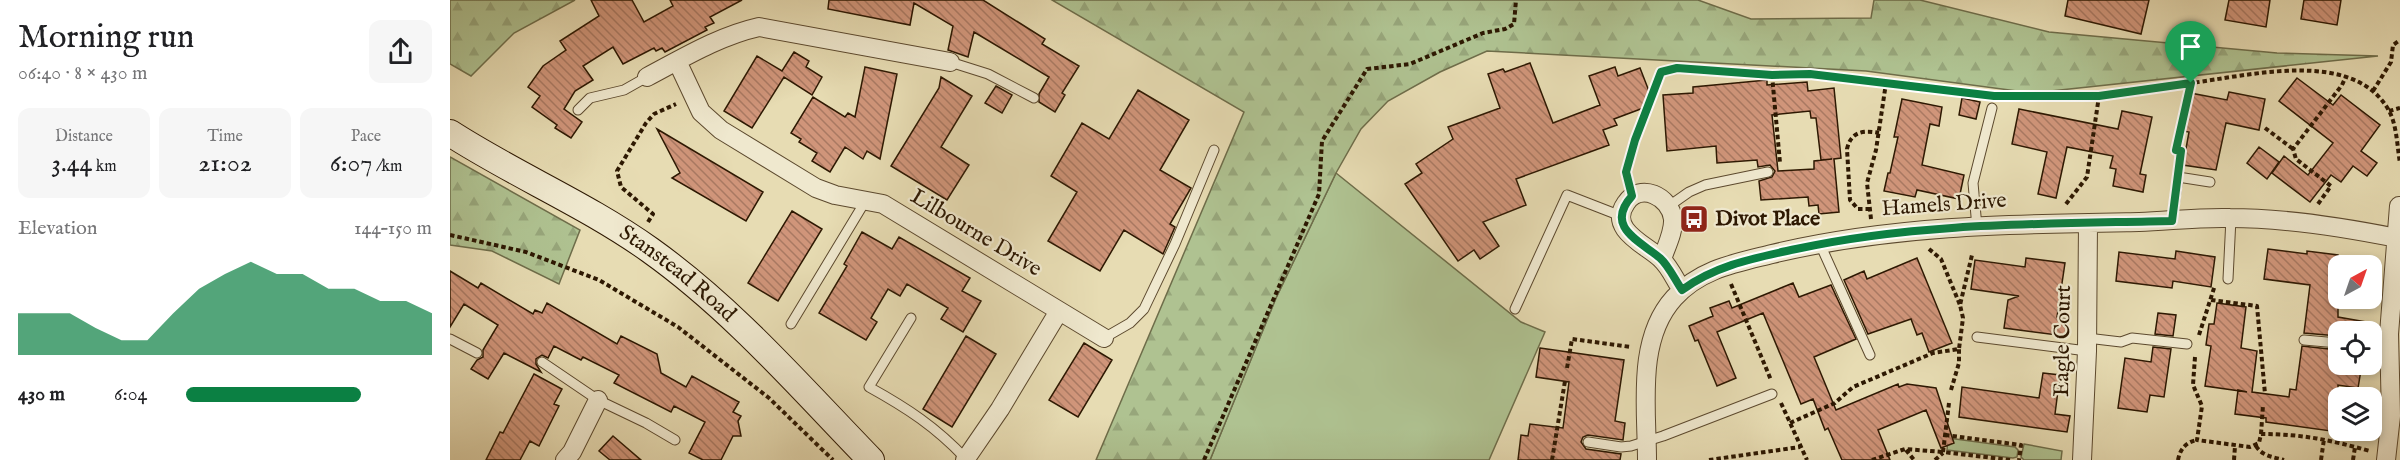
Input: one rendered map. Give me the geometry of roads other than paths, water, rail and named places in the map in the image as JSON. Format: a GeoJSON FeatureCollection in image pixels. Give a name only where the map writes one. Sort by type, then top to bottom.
{"type":"FeatureCollection","features":[{"type":"Feature","properties":{"kind":"main road","name":"Stanstead Road"},"geometry":{"type":"LineString","coordinates":[[450,133],[595,214],[698,286],[740,323],[871,460]]}},
{"type":"Feature","properties":{"kind":"street"},"geometry":{"type":"LineString","coordinates":[[646,77],[741,31],[759,27],[950,62]]}},
{"type":"Feature","properties":{"kind":"street","name":"Lilbourne Drive"},"geometry":{"type":"LineString","coordinates":[[677,61],[701,112],[710,123],[816,188],[835,195],[883,204],[1104,338]]}},
{"type":"Feature","properties":{"kind":"street"},"geometry":{"type":"LineString","coordinates":[[1662,259],[1673,225],[1669,206],[1661,198],[1641,192],[1632,196],[1624,204],[1621,216],[1628,233],[1662,259],[1682,290]]}},
{"type":"Feature","properties":{"kind":"street"},"geometry":{"type":"LineString","coordinates":[[2382,338],[2397,268],[2399,206]]}},
{"type":"Feature","properties":{"kind":"street","name":"Hamels Drive"},"geometry":{"type":"LineString","coordinates":[[1647,460],[1650,349],[1658,322],[1672,299],[1682,290],[1700,276],[1723,266],[1874,234],[2063,223],[2231,218],[2310,224],[2397,238]]}},
{"type":"Feature","properties":{"kind":"street","name":"Eagle Court"},"geometry":{"type":"LineString","coordinates":[[2082,460],[2087,344],[2088,223]]}},
{"type":"Feature","properties":{"kind":"street"},"geometry":{"type":"LineString","coordinates":[[965,460],[1000,409],[1059,311]]}},
{"type":"Feature","properties":{"kind":"street"},"geometry":{"type":"LineString","coordinates":[[2382,360],[2391,416],[2386,457]]}},
{"type":"Feature","properties":{"kind":"street"},"geometry":{"type":"LineString","coordinates":[[573,457],[598,400]]}},
{"type":"Feature","properties":{"kind":"lane"},"geometry":{"type":"LineString","coordinates":[[950,62],[988,74],[1034,98]]}},
{"type":"Feature","properties":{"kind":"lane"},"geometry":{"type":"LineString","coordinates":[[578,110],[590,98],[624,90],[646,77]]}},
{"type":"Feature","properties":{"kind":"lane"},"geometry":{"type":"LineString","coordinates":[[1977,227],[1973,183],[1992,108]]}},
{"type":"Feature","properties":{"kind":"lane"},"geometry":{"type":"LineString","coordinates":[[1104,338],[1130,323],[1144,309],[1175,244],[1214,150]]}},
{"type":"Feature","properties":{"kind":"lane"},"geometry":{"type":"LineString","coordinates":[[1669,206],[1689,192],[1705,185],[1768,172]]}},
{"type":"Feature","properties":{"kind":"lane"},"geometry":{"type":"LineString","coordinates":[[2172,221],[2178,177],[2210,182]]}},
{"type":"Feature","properties":{"kind":"lane"},"geometry":{"type":"LineString","coordinates":[[1515,309],[1567,195],[1621,216]]}},
{"type":"Feature","properties":{"kind":"lane"},"geometry":{"type":"LineString","coordinates":[[791,324],[866,200]]}},
{"type":"Feature","properties":{"kind":"lane"},"geometry":{"type":"LineString","coordinates":[[2228,279],[2231,218]]}},
{"type":"Feature","properties":{"kind":"lane"},"geometry":{"type":"LineString","coordinates":[[1820,244],[1870,355]]}},
{"type":"Feature","properties":{"kind":"lane"},"geometry":{"type":"LineString","coordinates":[[911,318],[869,387],[899,404],[942,434],[965,460]]}},
{"type":"Feature","properties":{"kind":"lane"},"geometry":{"type":"LineString","coordinates":[[1977,336],[2087,344],[2121,342],[2132,338],[2192,345]]}},
{"type":"Feature","properties":{"kind":"lane"},"geometry":{"type":"LineString","coordinates":[[450,339],[477,353]]}},
{"type":"Feature","properties":{"kind":"lane"},"geometry":{"type":"LineString","coordinates":[[2304,340],[2328,342]]}},
{"type":"Feature","properties":{"kind":"lane"},"geometry":{"type":"LineString","coordinates":[[542,362],[598,400],[675,440]]}},
{"type":"Feature","properties":{"kind":"lane"},"geometry":{"type":"LineString","coordinates":[[1588,442],[1621,447],[1647,441],[1772,394]]}},
{"type":"Feature","properties":{"kind":"place","name":"Divot Place"},"geometry":{"type":"Point","coordinates":[1694,219]}}]}
